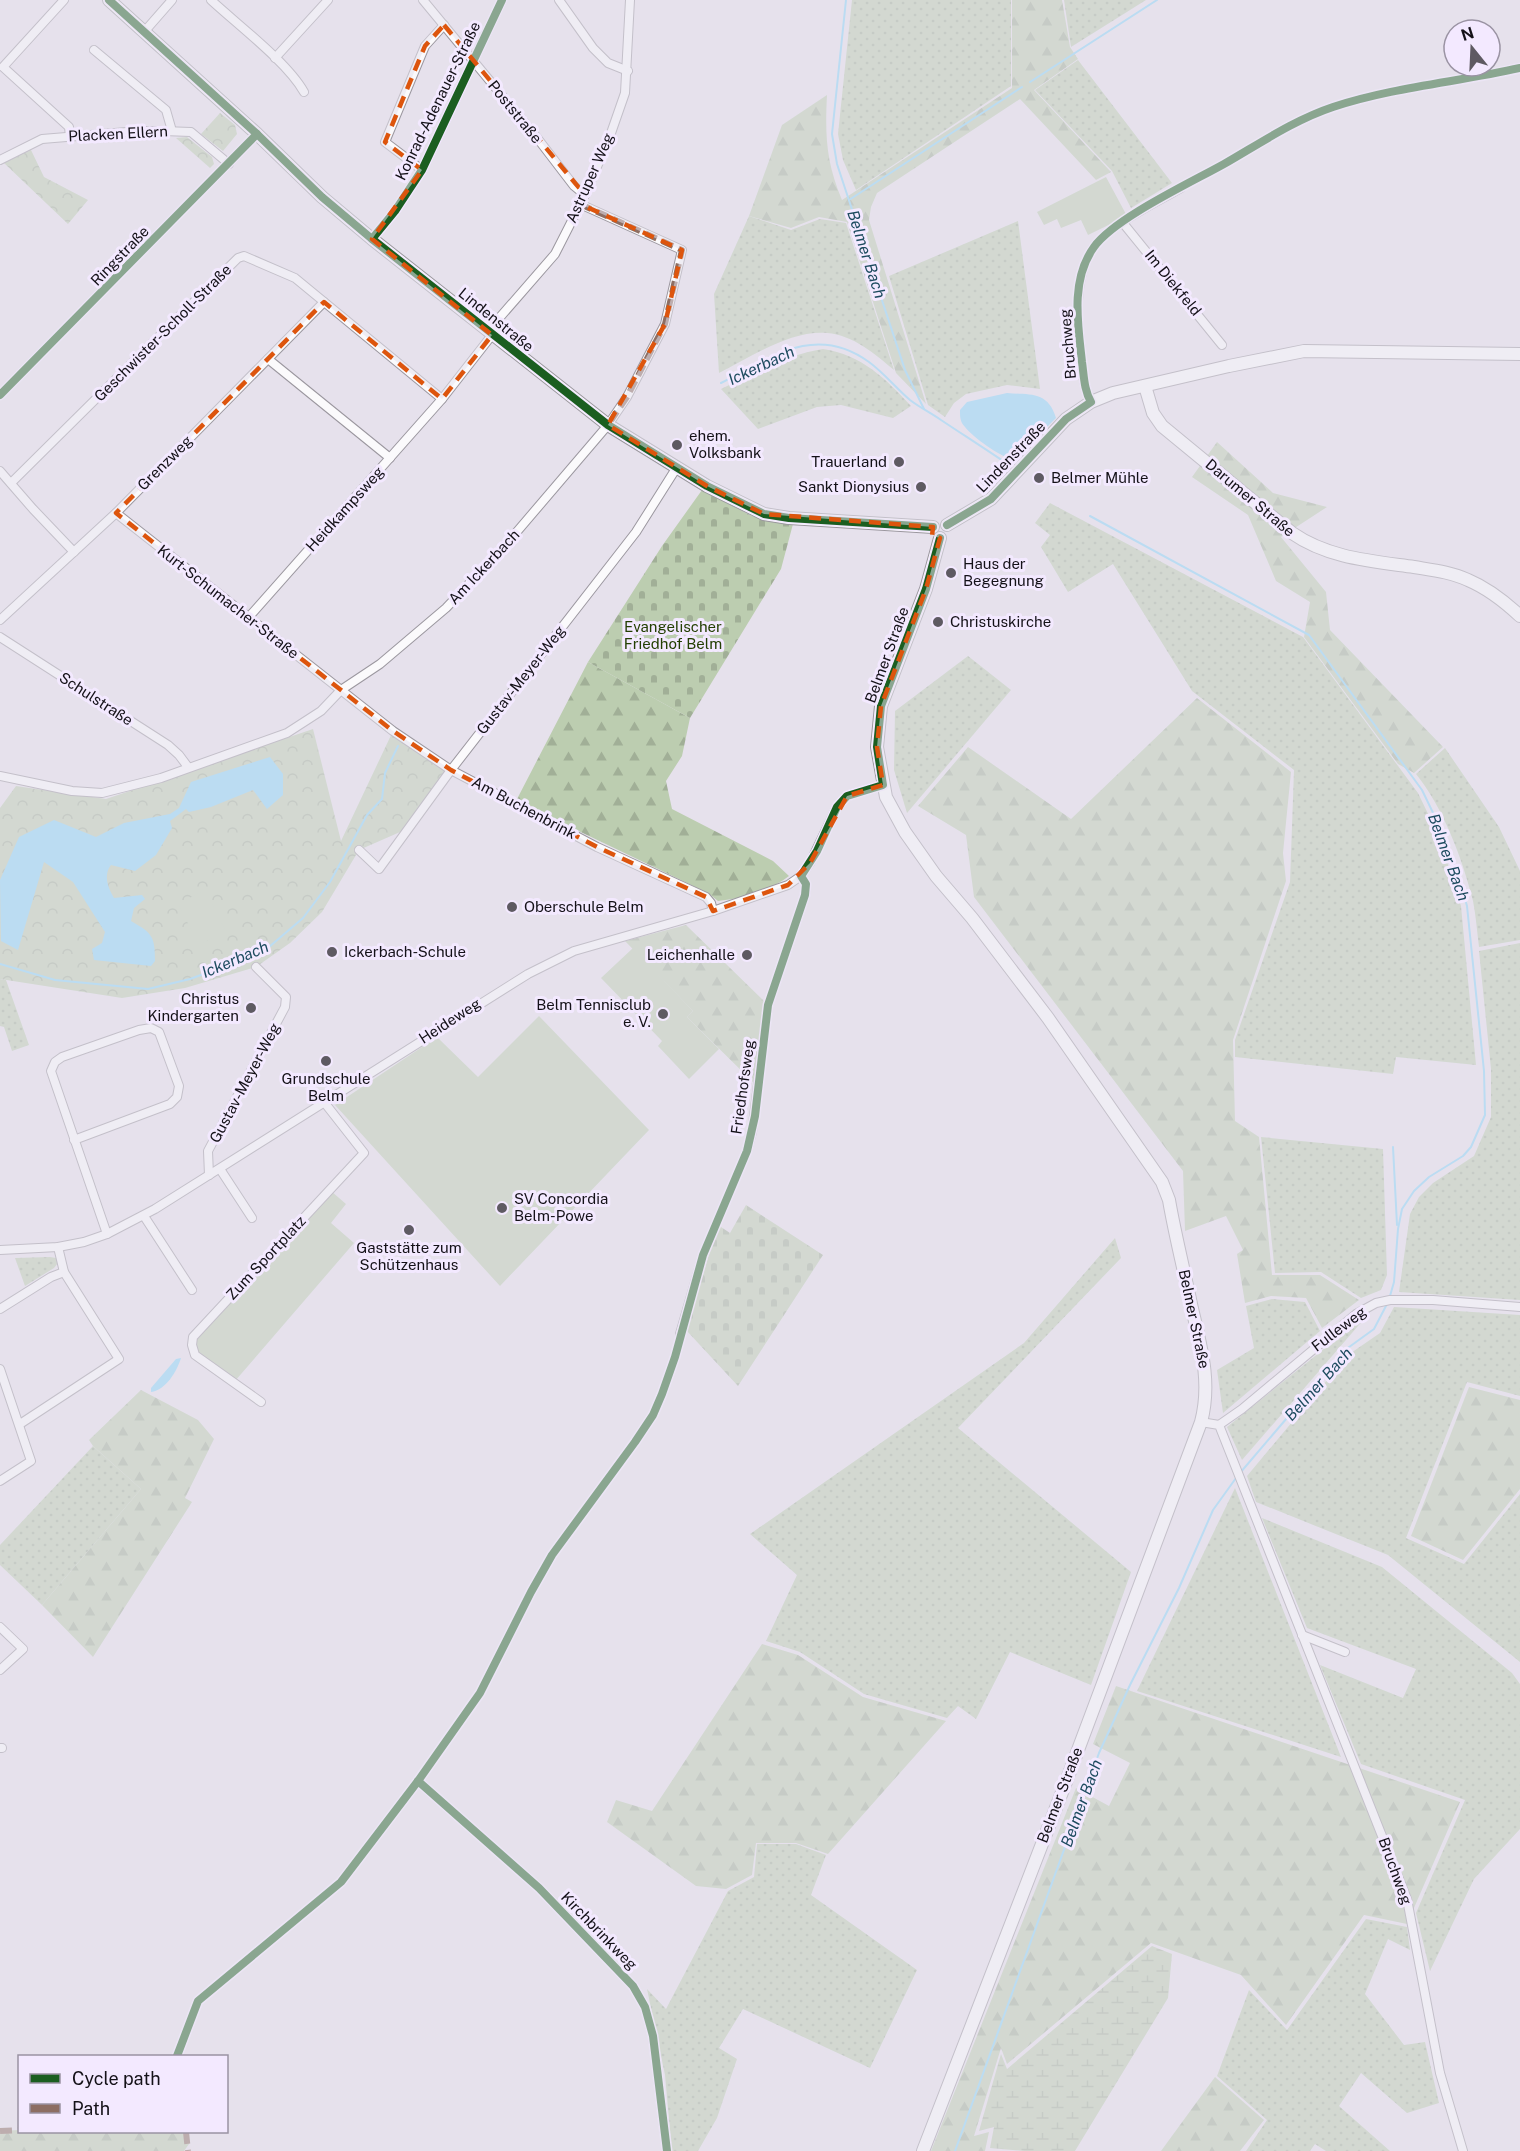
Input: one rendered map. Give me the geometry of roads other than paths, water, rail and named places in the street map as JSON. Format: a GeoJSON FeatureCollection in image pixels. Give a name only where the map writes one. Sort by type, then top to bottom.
{"type":"FeatureCollection","features":[{"type":"Feature","properties":{"kind":"street"},"geometry":{"type":"LineString","coordinates":[[64,0],[3,67],[69,127],[70,137]]}},
{"type":"Feature","properties":{"kind":"street","name":"Lindenstraße"},"geometry":{"type":"LineString","coordinates":[[109,0],[257,134],[322,197],[490,333],[608,425],[706,486],[764,514],[936,533],[945,537],[948,533],[947,525],[991,499],[1066,420],[1090,402],[1113,393],[1304,351],[1520,354]]}},
{"type":"Feature","properties":{"kind":"street"},"geometry":{"type":"LineString","coordinates":[[144,32],[172,0]]}},
{"type":"Feature","properties":{"kind":"street"},"geometry":{"type":"LineString","coordinates":[[211,0],[275,58],[298,81],[304,92]]}},
{"type":"Feature","properties":{"kind":"street"},"geometry":{"type":"LineString","coordinates":[[275,58],[328,0]]}},
{"type":"Feature","properties":{"kind":"street","name":"Poststraße"},"geometry":{"type":"LineString","coordinates":[[423,0],[574,186],[585,195]]}},
{"type":"Feature","properties":{"kind":"street","name":"Konrad-Adenauer-Straße"},"geometry":{"type":"LineString","coordinates":[[372,239],[396,211],[422,170],[502,0]]}},
{"type":"Feature","properties":{"kind":"street"},"geometry":{"type":"LineString","coordinates":[[560,0],[593,48],[608,63],[628,71]]}},
{"type":"Feature","properties":{"kind":"street","name":"Astruper Weg"},"geometry":{"type":"LineString","coordinates":[[442,399],[490,333],[555,254],[585,195],[625,93],[628,71],[630,0]]}},
{"type":"Feature","properties":{"kind":"street"},"geometry":{"type":"LineString","coordinates":[[422,170],[386,142],[425,46],[444,25]]}},
{"type":"Feature","properties":{"kind":"street"},"geometry":{"type":"LineString","coordinates":[[94,50],[166,110],[172,131]]}},
{"type":"Feature","properties":{"kind":"street","name":"Placken Ellern"},"geometry":{"type":"LineString","coordinates":[[0,160],[42,139],[139,131],[172,131],[192,132],[229,164]]}},
{"type":"Feature","properties":{"kind":"street","name":"Ringstraße"},"geometry":{"type":"LineString","coordinates":[[0,395],[257,134]]}},
{"type":"Feature","properties":{"kind":"street","name":"Bruchweg"},"geometry":{"type":"LineString","coordinates":[[1090,402],[1086,387],[1077,309],[1082,273],[1093,248],[1104,236],[1181,188]]}},
{"type":"Feature","properties":{"kind":"street","name":"Am Ickerbach"},"geometry":{"type":"LineString","coordinates":[[0,776],[72,791],[102,793],[161,778],[287,733],[321,711],[341,690],[380,664],[446,608],[503,548],[608,425],[627,397],[665,324],[682,250],[580,204]]}},
{"type":"Feature","properties":{"kind":"street","name":"Im Diekfeld"},"geometry":{"type":"LineString","coordinates":[[1123,223],[1222,345]]}},
{"type":"Feature","properties":{"kind":"street","name":"Geschwister-Scholl-Straße"},"geometry":{"type":"LineString","coordinates":[[11,483],[238,258],[250,258],[295,278],[442,399]]}},
{"type":"Feature","properties":{"kind":"street","name":"Grenzweg"},"geometry":{"type":"LineString","coordinates":[[0,620],[116,513],[324,302]]}},
{"type":"Feature","properties":{"kind":"street"},"geometry":{"type":"LineString","coordinates":[[268,359],[390,458]]}},
{"type":"Feature","properties":{"kind":"street","name":"Darumer Straße"},"geometry":{"type":"LineString","coordinates":[[1145,386],[1153,413],[1162,426],[1308,544],[1333,554],[1439,571],[1467,579],[1488,591],[1520,616]]}},
{"type":"Feature","properties":{"kind":"street","name":"Heidkampsweg"},"geometry":{"type":"LineString","coordinates":[[248,618],[442,399]]}},
{"type":"Feature","properties":{"kind":"street","name":"Gustav-Meyer-Weg"},"geometry":{"type":"LineString","coordinates":[[358,850],[379,869],[451,770],[636,532],[677,467]]}},
{"type":"Feature","properties":{"kind":"street"},"geometry":{"type":"LineString","coordinates":[[0,471],[74,552]]}},
{"type":"Feature","properties":{"kind":"street","name":"Kurt-Schumacher-Straße"},"geometry":{"type":"LineString","coordinates":[[116,513],[341,690]]}},
{"type":"Feature","properties":{"kind":"street","name":"Belmer Straße"},"geometry":{"type":"LineString","coordinates":[[923,2151],[1066,1782],[1201,1422],[1206,1402],[1202,1351],[1162,1182],[1048,1018],[936,876],[905,832],[886,797],[877,747],[881,706],[926,589],[936,533]]}},
{"type":"Feature","properties":{"kind":"street","name":"Schulstraße"},"geometry":{"type":"LineString","coordinates":[[0,637],[168,746],[188,767]]}},
{"type":"Feature","properties":{"kind":"street","name":"Am Buchenbrink"},"geometry":{"type":"LineString","coordinates":[[341,690],[393,732],[451,770],[597,847],[706,897],[713,911]]}},
{"type":"Feature","properties":{"kind":"street","name":"Heideweg"},"geometry":{"type":"LineString","coordinates":[[0,1250],[58,1247],[84,1242],[107,1234],[144,1216],[482,1000],[543,966],[574,951],[713,911],[788,885],[801,876],[817,851],[837,807],[847,796],[883,785]]}},
{"type":"Feature","properties":{"kind":"street","name":"Friedhofsweg"},"geometry":{"type":"LineString","coordinates":[[680,1334],[713,1227],[747,1151],[752,1132],[768,1005],[805,895],[806,884],[801,876]]}},
{"type":"Feature","properties":{"kind":"street","name":"Gustav-Meyer-Weg"},"geometry":{"type":"LineString","coordinates":[[209,1175],[208,1151],[285,1007],[286,998],[256,967]]}},
{"type":"Feature","properties":{"kind":"street"},"geometry":{"type":"LineString","coordinates":[[74,1140],[170,1104],[177,1097],[179,1086],[159,1032],[151,1028],[139,1030],[62,1057],[55,1062],[51,1071],[74,1140],[107,1234]]}},
{"type":"Feature","properties":{"kind":"street","name":"Zum Sportplatz"},"geometry":{"type":"LineString","coordinates":[[261,1402],[195,1355],[192,1345],[193,1337],[364,1153],[324,1102]]}},
{"type":"Feature","properties":{"kind":"street"},"geometry":{"type":"LineString","coordinates":[[220,1168],[252,1218]]}},
{"type":"Feature","properties":{"kind":"street"},"geometry":{"type":"LineString","coordinates":[[144,1216],[192,1290]]}},
{"type":"Feature","properties":{"kind":"street"},"geometry":{"type":"LineString","coordinates":[[20,1424],[119,1359],[64,1272],[58,1247]]}},
{"type":"Feature","properties":{"kind":"street"},"geometry":{"type":"LineString","coordinates":[[0,1309],[51,1277],[64,1272]]}},
{"type":"Feature","properties":{"kind":"street","name":"Fulleweg"},"geometry":{"type":"LineString","coordinates":[[1219,1425],[1242,1409],[1356,1314],[1376,1303],[1403,1300],[1520,1307]]}},
{"type":"Feature","properties":{"kind":"street"},"geometry":{"type":"LineString","coordinates":[[0,1369],[31,1461],[0,1481]]}},
{"type":"Feature","properties":{"kind":"street"},"geometry":{"type":"LineString","coordinates":[[1201,1422],[1219,1425]]}},
{"type":"Feature","properties":{"kind":"street","name":"Bruchweg"},"geometry":{"type":"LineString","coordinates":[[1219,1425],[1407,1899],[1440,2073],[1463,2151]]}},
{"type":"Feature","properties":{"kind":"street"},"geometry":{"type":"LineString","coordinates":[[0,1627],[23,1649],[0,1670]]}},
{"type":"Feature","properties":{"kind":"street"},"geometry":{"type":"LineString","coordinates":[[1302,1635],[1345,1652]]}},
{"type":"Feature","properties":{"kind":"street","name":"Kirchbrinkweg"},"geometry":{"type":"LineString","coordinates":[[418,1780],[539,1888],[633,1986],[645,2007],[653,2036],[667,2151]]}},
{"type":"Feature","properties":{"kind":"water"},"geometry":{"type":"Polygon","coordinates":[[[1007,393],[1037,396],[1043,399],[1053,409],[1056,418],[1019,455],[1012,459],[974,436],[963,425],[960,415],[960,410],[967,402],[1007,393]]]}},
{"type":"Feature","properties":{"kind":"water"},"geometry":{"type":"Polygon","coordinates":[[[270,757],[283,774],[283,795],[267,809],[253,790],[211,807],[189,812],[186,809],[170,821],[172,828],[156,855],[135,871],[111,865],[107,873],[107,882],[114,898],[142,895],[145,899],[134,908],[131,921],[151,936],[155,961],[151,966],[94,960],[92,949],[102,943],[105,932],[73,882],[44,862],[18,950],[1,941],[0,880],[19,837],[54,820],[96,837],[124,823],[170,814],[179,808],[191,782],[270,757]]]}},
{"type":"Feature","properties":{"kind":"water"},"geometry":{"type":"Polygon","coordinates":[[[181,1358],[177,1369],[166,1384],[151,1392],[151,1388],[176,1359],[181,1358]]]}},
{"type":"Feature","properties":{"kind":"waterway","name":"Belmer Bach"},"geometry":{"type":"LineString","coordinates":[[846,0],[832,134],[837,164],[905,370],[924,409]]}},
{"type":"Feature","properties":{"kind":"waterway","name":"Belmer Bach"},"geometry":{"type":"LineString","coordinates":[[1030,82],[1157,0]]}},
{"type":"Feature","properties":{"kind":"waterway","name":"Belmer Bach"},"geometry":{"type":"LineString","coordinates":[[849,200],[1022,87]]}},
{"type":"Feature","properties":{"kind":"waterway","name":"Ickerbach"},"geometry":{"type":"LineString","coordinates":[[721,383],[758,363],[794,348],[831,345],[849,351],[869,362],[910,400],[1006,463]]}},
{"type":"Feature","properties":{"kind":"waterway","name":"Belmer Bach"},"geometry":{"type":"LineString","coordinates":[[1090,516],[1309,635],[1422,790],[1437,821],[1459,878],[1467,906],[1484,1071],[1485,1115],[1471,1147],[1463,1156],[1429,1177],[1414,1191],[1402,1209],[1394,1282],[1390,1296]]}},
{"type":"Feature","properties":{"kind":"waterway","name":"Ickerbach"},"geometry":{"type":"LineString","coordinates":[[0,964],[55,980],[148,989],[190,979],[242,960],[269,947],[303,918],[330,882],[367,815],[382,799],[385,773],[398,746]]}},
{"type":"Feature","properties":{"kind":"waterway"},"geometry":{"type":"LineString","coordinates":[[1393,1147],[1397,1225]]}},
{"type":"Feature","properties":{"kind":"waterway","name":"Belmer Bach"},"geometry":{"type":"LineString","coordinates":[[1240,1473],[1345,1350],[1374,1329],[1387,1304]]}},
{"type":"Feature","properties":{"kind":"waterway","name":"Belmer Bach"},"geometry":{"type":"LineString","coordinates":[[955,2151],[1099,1753],[1179,1588],[1213,1510],[1236,1478]]}},
{"type":"Feature","properties":{"kind":"place","name":"ehem. Volksbank"},"geometry":{"type":"Point","coordinates":[677,445]}},
{"type":"Feature","properties":{"kind":"place","name":"Trauerland"},"geometry":{"type":"Point","coordinates":[899,462]}},
{"type":"Feature","properties":{"kind":"place","name":"Belmer Mühle"},"geometry":{"type":"Point","coordinates":[1039,478]}},
{"type":"Feature","properties":{"kind":"place","name":"Sankt Dionysius"},"geometry":{"type":"Point","coordinates":[921,487]}},
{"type":"Feature","properties":{"kind":"place","name":"Haus der Begegnung"},"geometry":{"type":"Point","coordinates":[951,573]}},
{"type":"Feature","properties":{"kind":"place","name":"Christuskirche"},"geometry":{"type":"Point","coordinates":[938,622]}},
{"type":"Feature","properties":{"kind":"place","name":"Oberschule Belm"},"geometry":{"type":"Point","coordinates":[512,907]}},
{"type":"Feature","properties":{"kind":"place","name":"Ickerbach-Schule"},"geometry":{"type":"Point","coordinates":[332,952]}},
{"type":"Feature","properties":{"kind":"place","name":"Leichenhalle"},"geometry":{"type":"Point","coordinates":[747,955]}},
{"type":"Feature","properties":{"kind":"place","name":"Christus Kindergarten"},"geometry":{"type":"Point","coordinates":[251,1008]}},
{"type":"Feature","properties":{"kind":"place","name":"Belm Tennisclub e. V."},"geometry":{"type":"Point","coordinates":[663,1014]}},
{"type":"Feature","properties":{"kind":"place","name":"Grundschule Belm"},"geometry":{"type":"Point","coordinates":[326,1061]}},
{"type":"Feature","properties":{"kind":"place","name":"SV Concordia Belm-Powe"},"geometry":{"type":"Point","coordinates":[502,1208]}},
{"type":"Feature","properties":{"kind":"place","name":"Gaststätte zum Schützenhaus"},"geometry":{"type":"Point","coordinates":[409,1230]}},
{"type":"Feature","properties":{"kind":"park label","name":"Evangelischer Friedhof Belm"},"geometry":{"type":"Point","coordinates":[673,636]}}]}
